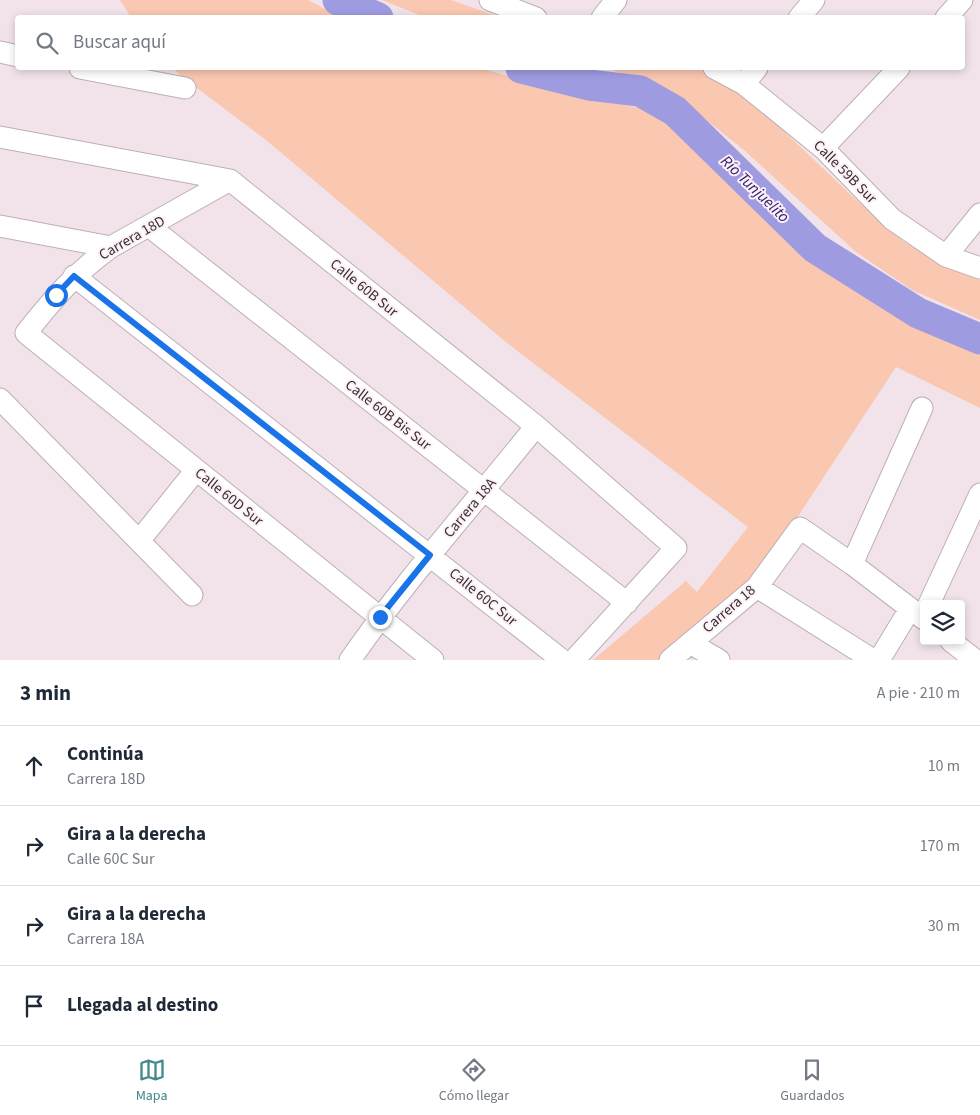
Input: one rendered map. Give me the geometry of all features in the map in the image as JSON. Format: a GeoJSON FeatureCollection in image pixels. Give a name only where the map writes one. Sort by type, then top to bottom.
{"type":"FeatureCollection","features":[{"type":"Feature","properties":{"kind":"street"},"geometry":{"type":"LineString","coordinates":[[490,0],[528,15]]}},
{"type":"Feature","properties":{"kind":"street"},"geometry":{"type":"LineString","coordinates":[[604,15],[616,0]]}},
{"type":"Feature","properties":{"kind":"street"},"geometry":{"type":"LineString","coordinates":[[802,15],[814,0]]}},
{"type":"Feature","properties":{"kind":"street"},"geometry":{"type":"LineString","coordinates":[[949,15],[962,0]]}},
{"type":"Feature","properties":{"kind":"street"},"geometry":{"type":"LineString","coordinates":[[0,52],[15,55]]}},
{"type":"Feature","properties":{"kind":"street"},"geometry":{"type":"LineString","coordinates":[[90,70],[185,88]]}},
{"type":"Feature","properties":{"kind":"street","name":"Calle 59B Sur"},"geometry":{"type":"LineString","coordinates":[[723,70],[750,76],[892,219],[946,256],[980,268]]}},
{"type":"Feature","properties":{"kind":"street"},"geometry":{"type":"LineString","coordinates":[[823,148],[896,70]]}},
{"type":"Feature","properties":{"kind":"street","name":"Calle 60B Sur"},"geometry":{"type":"LineString","coordinates":[[0,137],[230,180],[536,426],[676,548],[627,603]]}},
{"type":"Feature","properties":{"kind":"street","name":"Carrera 18D"},"geometry":{"type":"LineString","coordinates":[[26,333],[56,295],[74,276],[110,247],[150,227],[230,180]]}},
{"type":"Feature","properties":{"kind":"street"},"geometry":{"type":"LineString","coordinates":[[946,256],[980,214]]}},
{"type":"Feature","properties":{"kind":"street"},"geometry":{"type":"LineString","coordinates":[[0,226],[110,247]]}},
{"type":"Feature","properties":{"kind":"street","name":"Calle 60B Bis Sur"},"geometry":{"type":"LineString","coordinates":[[150,227],[627,603]]}},
{"type":"Feature","properties":{"kind":"street","name":"Calle 60C Sur"},"geometry":{"type":"LineString","coordinates":[[74,276],[562,660]]}},
{"type":"Feature","properties":{"kind":"street","name":"Calle 60D Sur"},"geometry":{"type":"LineString","coordinates":[[26,333],[433,660]]}},
{"type":"Feature","properties":{"kind":"street"},"geometry":{"type":"LineString","coordinates":[[0,399],[192,595]]}},
{"type":"Feature","properties":{"kind":"street"},"geometry":{"type":"LineString","coordinates":[[920,612],[852,564],[922,408]]}},
{"type":"Feature","properties":{"kind":"street","name":"Carrera 18A"},"geometry":{"type":"LineString","coordinates":[[350,660],[380,617],[485,491],[536,426]]}},
{"type":"Feature","properties":{"kind":"street"},"geometry":{"type":"LineString","coordinates":[[139,541],[196,470]]}},
{"type":"Feature","properties":{"kind":"street"},"geometry":{"type":"LineString","coordinates":[[928,600],[980,494]]}},
{"type":"Feature","properties":{"kind":"street","name":"Carrera 18"},"geometry":{"type":"LineString","coordinates":[[670,660],[757,587],[800,528],[852,564]]}},
{"type":"Feature","properties":{"kind":"street"},"geometry":{"type":"LineString","coordinates":[[757,587],[873,660]]}},
{"type":"Feature","properties":{"kind":"street"},"geometry":{"type":"LineString","coordinates":[[574,660],[627,603]]}},
{"type":"Feature","properties":{"kind":"street"},"geometry":{"type":"LineString","coordinates":[[879,660],[920,615]]}},
{"type":"Feature","properties":{"kind":"street"},"geometry":{"type":"LineString","coordinates":[[690,643],[719,660]]}},
{"type":"Feature","properties":{"kind":"street"},"geometry":{"type":"LineString","coordinates":[[956,645],[975,660]]}},
{"type":"Feature","properties":{"kind":"shaded area"},"geometry":{"type":"Polygon","coordinates":[[[120,0],[308,0],[336,15],[130,15],[120,0]]]}},
{"type":"Feature","properties":{"kind":"shaded area"},"geometry":{"type":"Polygon","coordinates":[[[382,0],[451,0],[493,15],[419,15],[382,0]]]}},
{"type":"Feature","properties":{"kind":"shaded area"},"geometry":{"type":"Polygon","coordinates":[[[175,70],[486,70],[648,110],[674,125],[720,167],[817,264],[893,312],[980,351],[980,408],[896,367],[759,573],[660,660],[593,660],[686,581],[697,592],[748,527],[507,343],[266,140],[175,70]]]}},
{"type":"Feature","properties":{"kind":"shaded area"},"geometry":{"type":"Polygon","coordinates":[[[611,70],[710,70],[752,101],[851,195],[904,242],[945,265],[980,280],[980,320],[912,290],[856,252],[744,150],[681,100],[651,83],[611,70]]]}},
{"type":"Feature","properties":{"kind":"waterway","name":"Río Tunjuelito"},"geometry":{"type":"LineString","coordinates":[[338,0],[371,15]]}},
{"type":"Feature","properties":{"kind":"waterway","name":"Río Tunjuelito"},"geometry":{"type":"LineString","coordinates":[[529,70],[589,85],[640,91],[675,111],[815,248],[918,313],[980,339]]}},
{"type":"Feature","properties":{"kind":"route"},"geometry":{"type":"LineString","coordinates":[[56,295],[74,276],[430,555],[380,617]]}}]}
